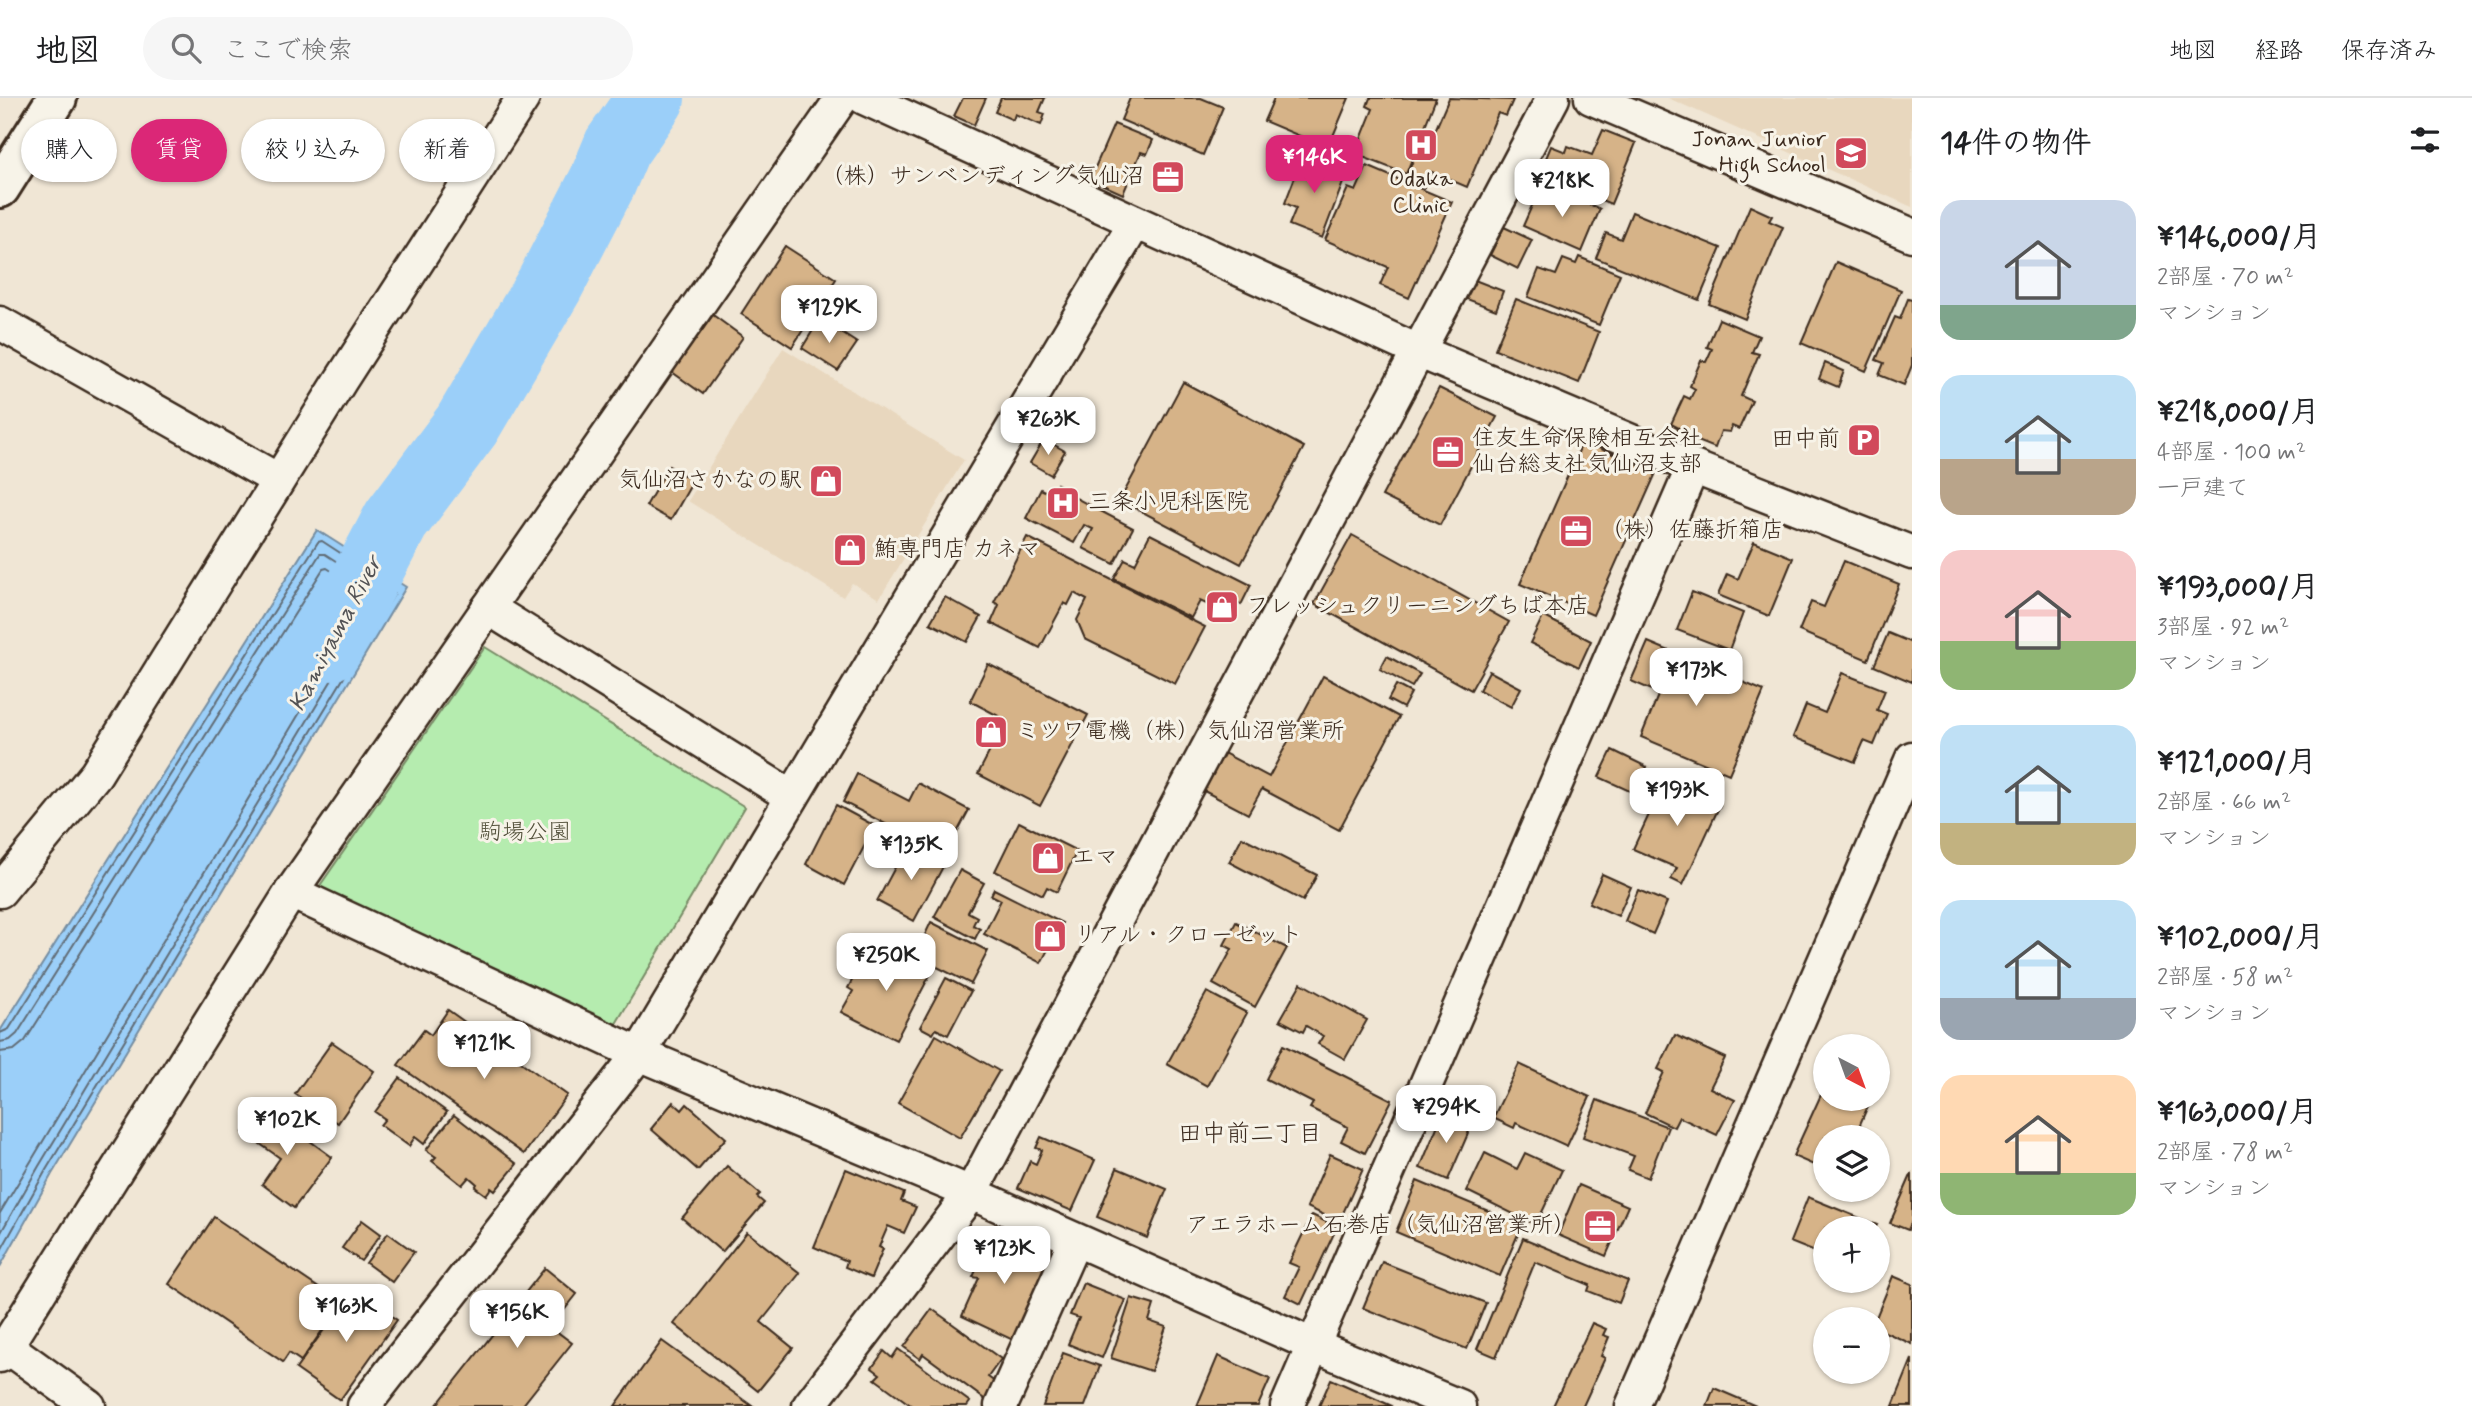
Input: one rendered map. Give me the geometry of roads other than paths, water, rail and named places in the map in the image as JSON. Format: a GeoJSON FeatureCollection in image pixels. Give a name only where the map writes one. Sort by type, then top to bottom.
{"type":"FeatureCollection","features":[{"type":"Feature","properties":{"kind":"street"},"geometry":{"type":"LineString","coordinates":[[0,188],[57,98]]}},
{"type":"Feature","properties":{"kind":"street"},"geometry":{"type":"LineString","coordinates":[[0,891],[96,774],[278,480],[523,98]]}},
{"type":"Feature","properties":{"kind":"street"},"geometry":{"type":"LineString","coordinates":[[89,1406],[3,1351],[291,892],[842,98]]}},
{"type":"Feature","properties":{"kind":"street"},"geometry":{"type":"LineString","coordinates":[[864,98],[1418,351],[1693,467],[1912,553]]}},
{"type":"Feature","properties":{"kind":"street"},"geometry":{"type":"LineString","coordinates":[[809,1406],[971,1193],[1553,98]]}},
{"type":"Feature","properties":{"kind":"street"},"geometry":{"type":"LineString","coordinates":[[1591,98],[1912,235]]}},
{"type":"Feature","properties":{"kind":"street"},"geometry":{"type":"LineString","coordinates":[[364,1406],[639,1054],[1135,223]]}},
{"type":"Feature","properties":{"kind":"street"},"geometry":{"type":"LineString","coordinates":[[0,323],[278,480]]}},
{"type":"Feature","properties":{"kind":"street"},"geometry":{"type":"LineString","coordinates":[[1287,1406],[1693,467]]}},
{"type":"Feature","properties":{"kind":"street"},"geometry":{"type":"LineString","coordinates":[[488,608],[792,797]]}},
{"type":"Feature","properties":{"kind":"street"},"geometry":{"type":"LineString","coordinates":[[1632,1406],[1912,758]]}},
{"type":"Feature","properties":{"kind":"street"},"geometry":{"type":"LineString","coordinates":[[291,892],[639,1054],[971,1193],[1313,1345],[1459,1406]]}},
{"type":"Feature","properties":{"kind":"street"},"geometry":{"type":"LineString","coordinates":[[1001,1406],[1075,1240]]}},
{"type":"Feature","properties":{"kind":"water"},"geometry":{"type":"Polygon","coordinates":[[[317,530],[406,587],[52,1174],[0,1267],[0,1031],[317,530]]]}},
{"type":"Feature","properties":{"kind":"waterway","name":"Kamiyama River"},"geometry":{"type":"LineString","coordinates":[[329,647],[396,520],[467,425],[550,284],[602,183],[617,147],[651,98]]}},
{"type":"Feature","properties":{"kind":"place","name":"Odaka Clinic"},"geometry":{"type":"Point","coordinates":[1421,145]}},
{"type":"Feature","properties":{"kind":"place","name":"Jonan Junior High School"},"geometry":{"type":"Point","coordinates":[1851,153]}},
{"type":"Feature","properties":{"kind":"place","name":"（株）サンベンディング気仙沼"},"geometry":{"type":"Point","coordinates":[1168,177]}},
{"type":"Feature","properties":{"kind":"place","name":"田中前"},"geometry":{"type":"Point","coordinates":[1864,440]}},
{"type":"Feature","properties":{"kind":"place","name":"住友生命保険相互会社 仙台総支社気仙沼支部"},"geometry":{"type":"Point","coordinates":[1448,452]}},
{"type":"Feature","properties":{"kind":"place","name":"気仙沼さかなの駅"},"geometry":{"type":"Point","coordinates":[826,481]}},
{"type":"Feature","properties":{"kind":"place","name":"三条小児科医院"},"geometry":{"type":"Point","coordinates":[1063,503]}},
{"type":"Feature","properties":{"kind":"place","name":"（株）佐藤折箱店"},"geometry":{"type":"Point","coordinates":[1576,531]}},
{"type":"Feature","properties":{"kind":"place","name":"鮪専門店 カネマ"},"geometry":{"type":"Point","coordinates":[850,550]}},
{"type":"Feature","properties":{"kind":"place","name":"フレッシュクリーニングちば本店"},"geometry":{"type":"Point","coordinates":[1222,607]}},
{"type":"Feature","properties":{"kind":"place","name":"ミツワ電機（株） 気仙沼営業所"},"geometry":{"type":"Point","coordinates":[991,732]}},
{"type":"Feature","properties":{"kind":"place","name":"エマ"},"geometry":{"type":"Point","coordinates":[1048,858]}},
{"type":"Feature","properties":{"kind":"place","name":"リアル・クローゼット"},"geometry":{"type":"Point","coordinates":[1050,936]}},
{"type":"Feature","properties":{"kind":"place","name":"アエラホーム石巻店（気仙沼営業所）"},"geometry":{"type":"Point","coordinates":[1600,1226]}},
{"type":"Feature","properties":{"kind":"district","name":"田中前二丁目"},"geometry":{"type":"Point","coordinates":[1250,1134]}},
{"type":"Feature","properties":{"kind":"park label","name":"駒場公園"},"geometry":{"type":"Point","coordinates":[525,833]}}]}
